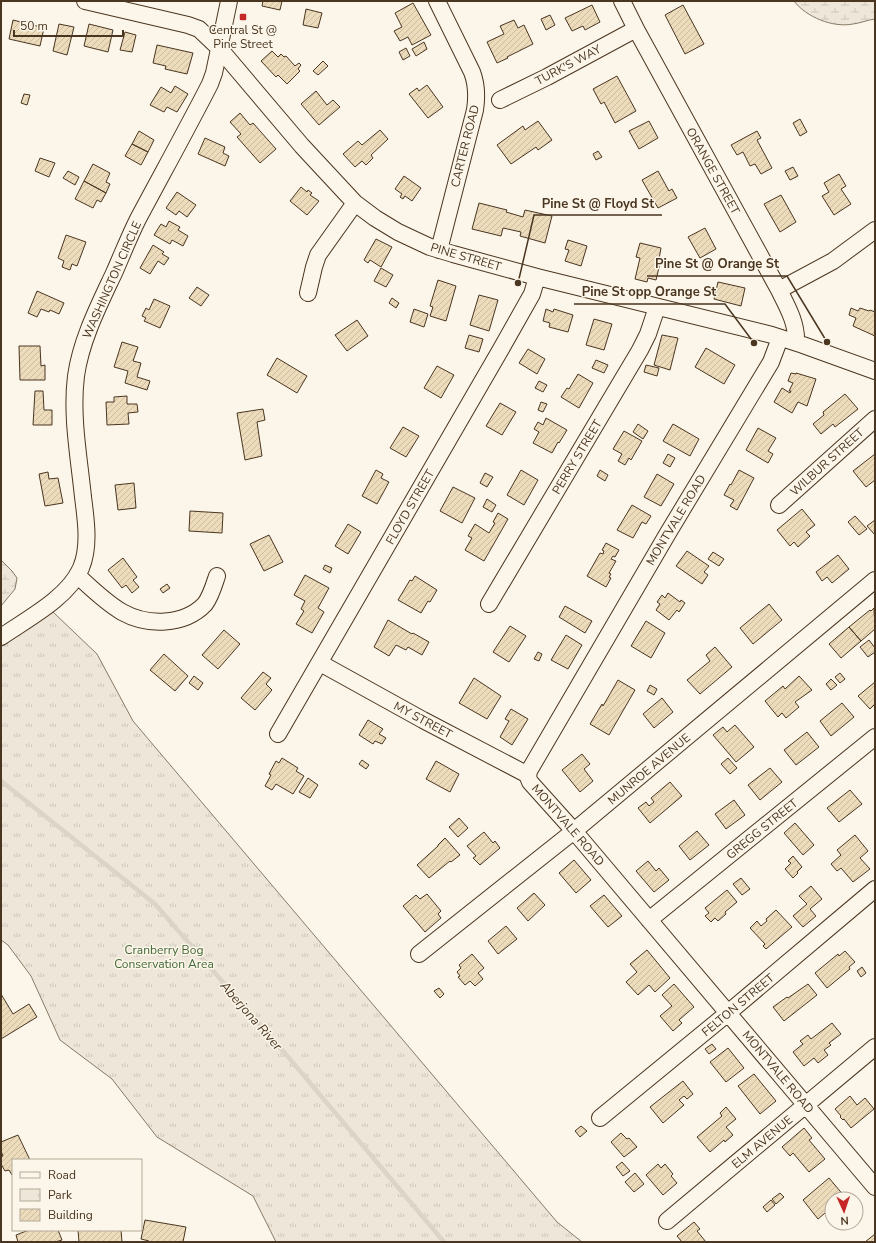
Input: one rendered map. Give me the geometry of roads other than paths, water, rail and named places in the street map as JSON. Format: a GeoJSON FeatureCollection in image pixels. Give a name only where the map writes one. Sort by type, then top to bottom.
{"type":"FeatureCollection","features":[{"type":"Feature","properties":{"kind":"street"},"geometry":{"type":"LineString","coordinates":[[85,1],[191,25],[199,29],[220,48]]}},
{"type":"Feature","properties":{"kind":"street","name":"WASHINGTON CIRCLE"},"geometry":{"type":"LineString","coordinates":[[1,637],[54,600],[72,583],[83,560],[86,542],[74,410],[75,386],[79,361],[100,301],[138,220],[210,84],[220,48],[229,1]]}},
{"type":"Feature","properties":{"kind":"street","name":"CARTER ROAD"},"geometry":{"type":"LineString","coordinates":[[437,1],[472,72],[477,94],[475,110],[438,250]]}},
{"type":"Feature","properties":{"kind":"street","name":"ORANGE STREET"},"geometry":{"type":"LineString","coordinates":[[622,1],[779,290],[793,319],[796,342]]}},
{"type":"Feature","properties":{"kind":"street","name":"TURK'S WAY"},"geometry":{"type":"LineString","coordinates":[[500,100],[547,77],[636,29]]}},
{"type":"Feature","properties":{"kind":"street","name":"PINE STREET"},"geometry":{"type":"LineString","coordinates":[[220,48],[302,146],[356,203],[375,218],[422,244],[438,250],[537,277],[796,342],[875,371]]}},
{"type":"Feature","properties":{"kind":"street"},"geometry":{"type":"LineString","coordinates":[[308,293],[318,256],[356,203]]}},
{"type":"Feature","properties":{"kind":"street"},"geometry":{"type":"LineString","coordinates":[[779,290],[833,261],[875,230]]}},
{"type":"Feature","properties":{"kind":"street","name":"FLOYD STREET"},"geometry":{"type":"LineString","coordinates":[[278,734],[509,336],[532,294],[537,277]]}},
{"type":"Feature","properties":{"kind":"street","name":"PERRY STREET"},"geometry":{"type":"LineString","coordinates":[[489,604],[643,345],[656,307]]}},
{"type":"Feature","properties":{"kind":"street","name":"MONTVALE ROAD"},"geometry":{"type":"LineString","coordinates":[[780,338],[770,362],[604,642],[528,775],[530,782],[574,831],[875,1187]]}},
{"type":"Feature","properties":{"kind":"street","name":"WILBUR STREET"},"geometry":{"type":"LineString","coordinates":[[779,505],[875,419]]}},
{"type":"Feature","properties":{"kind":"street"},"geometry":{"type":"LineString","coordinates":[[77,575],[94,591],[123,612],[142,620],[163,622],[176,620],[201,607],[208,599],[217,576]]}},
{"type":"Feature","properties":{"kind":"street","name":"MUNROE AVENUE"},"geometry":{"type":"LineString","coordinates":[[419,954],[574,831],[875,580]]}},
{"type":"Feature","properties":{"kind":"street","name":"MY STREET"},"geometry":{"type":"LineString","coordinates":[[320,664],[422,720],[528,775]]}},
{"type":"Feature","properties":{"kind":"street","name":"GREGG STREET"},"geometry":{"type":"LineString","coordinates":[[649,920],[875,737]]}},
{"type":"Feature","properties":{"kind":"street","name":"FELTON STREET"},"geometry":{"type":"LineString","coordinates":[[600,1118],[728,1014],[875,889]]}},
{"type":"Feature","properties":{"kind":"street","name":"ELM AVENUE"},"geometry":{"type":"LineString","coordinates":[[667,1221],[875,1047]]}},
{"type":"Feature","properties":{"kind":"waterway","name":"Aberjona River"},"geometry":{"type":"LineString","coordinates":[[1,781],[155,904],[289,1058],[444,1242]]}},
{"type":"Feature","properties":{"kind":"place","name":"Central St @ Pine Street"},"geometry":{"type":"Point","coordinates":[243,17]}},
{"type":"Feature","properties":{"kind":"place","name":"Pine St @ Floyd St"},"geometry":{"type":"Point","coordinates":[518,283]}},
{"type":"Feature","properties":{"kind":"place","name":"Pine St @ Orange St"},"geometry":{"type":"Point","coordinates":[827,342]}},
{"type":"Feature","properties":{"kind":"place","name":"Pine St opp Orange St"},"geometry":{"type":"Point","coordinates":[754,343]}},
{"type":"Feature","properties":{"kind":"park label","name":"Cranberry Bog Conservation Area"},"geometry":{"type":"Point","coordinates":[164,957]}}]}
